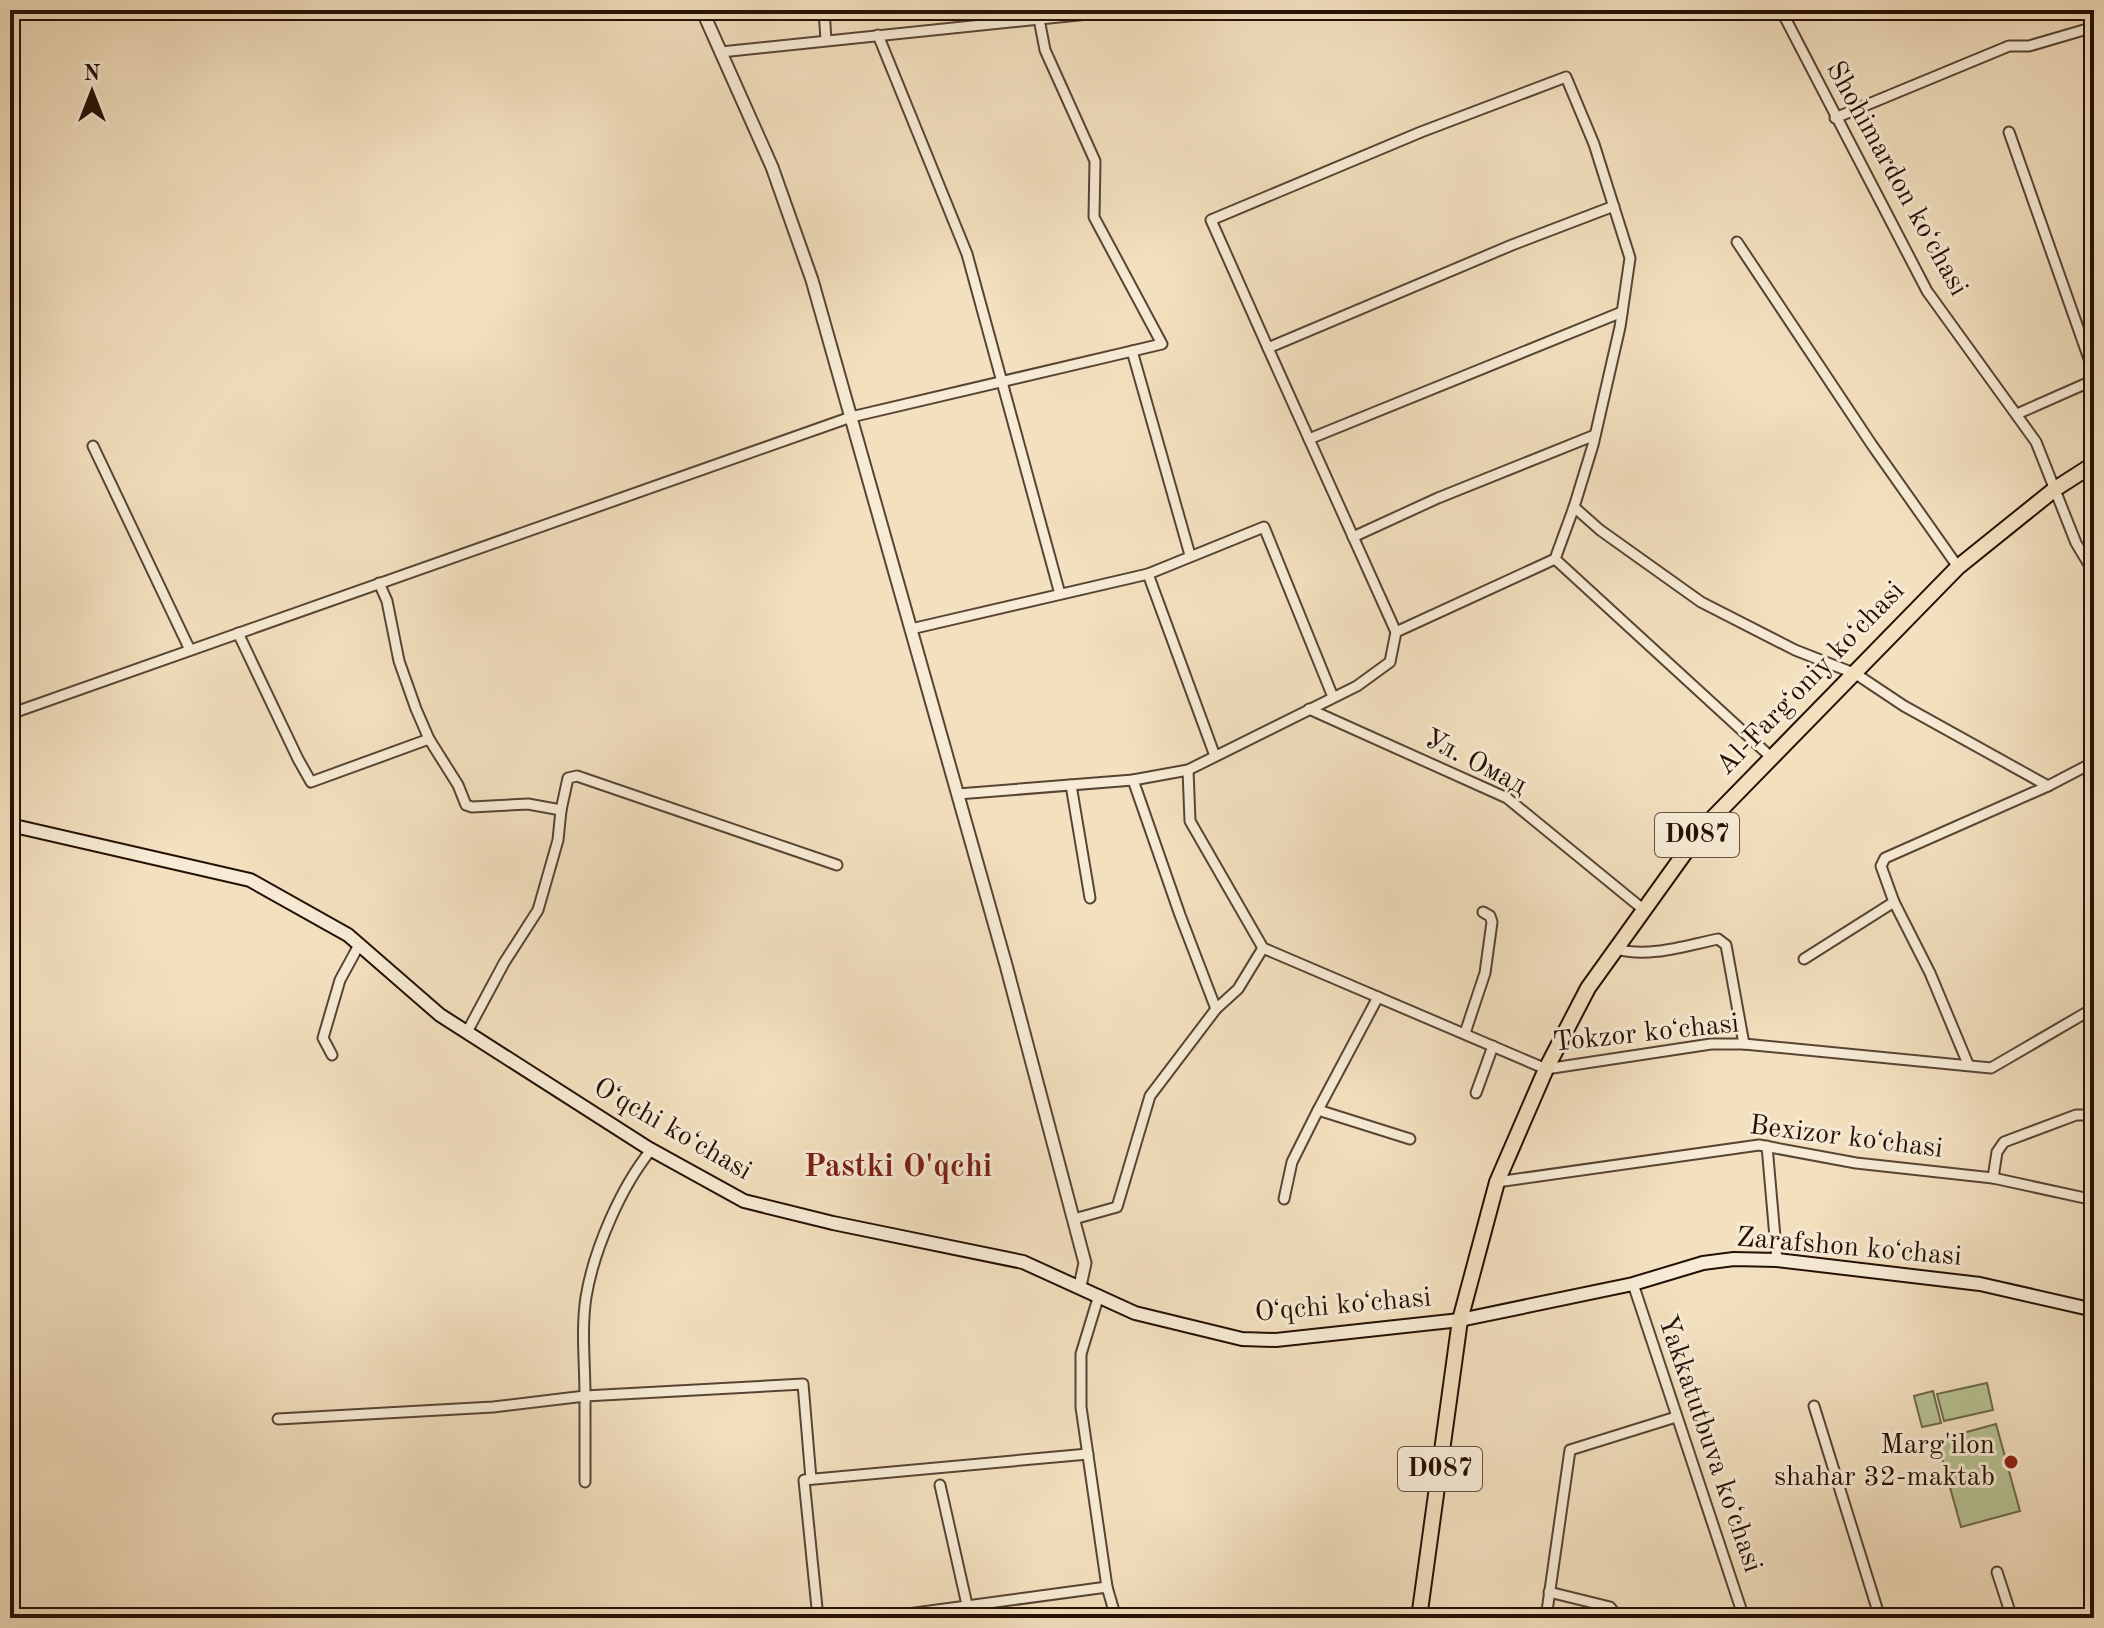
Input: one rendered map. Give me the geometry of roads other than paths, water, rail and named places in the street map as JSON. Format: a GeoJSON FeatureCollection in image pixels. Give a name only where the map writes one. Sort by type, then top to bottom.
{"type":"FeatureCollection","features":[{"type":"Feature","properties":{"kind":"main road","name":"Al-Fargʻoniy koʻchasi"},"geometry":{"type":"LineString","coordinates":[[1460,1320],[1497,1182],[1546,1069],[1588,988],[1702,829],[1958,567],[2055,489],[2094,464]]}},
{"type":"Feature","properties":{"kind":"main road","name":"Oʻqchi koʻchasi"},"geometry":{"type":"LineString","coordinates":[[10,825],[250,880],[348,935],[440,1015],[651,1150],[744,1201],[833,1223],[1023,1262],[1135,1313],[1242,1339],[1276,1340],[1460,1320]]}},
{"type":"Feature","properties":{"kind":"main road","name":"Zarafshon koʻchasi"},"geometry":{"type":"LineString","coordinates":[[1460,1320],[1633,1284],[1703,1263],[1734,1259],[1777,1260],[1980,1284],[2094,1310]]}},
{"type":"Feature","properties":{"kind":"main road","name":"D087"},"geometry":{"type":"LineString","coordinates":[[1419,1618],[1460,1320]]}},
{"type":"Feature","properties":{"kind":"street"},"geometry":{"type":"LineString","coordinates":[[702,10],[772,167],[812,280],[958,794],[1074,1219],[1085,1263],[1080,1286]]}},
{"type":"Feature","properties":{"kind":"street"},"geometry":{"type":"LineString","coordinates":[[824,10],[826,40]]}},
{"type":"Feature","properties":{"kind":"street"},"geometry":{"type":"LineString","coordinates":[[721,52],[1127,10]]}},
{"type":"Feature","properties":{"kind":"street","name":"Shohimardon koʻchasi"},"geometry":{"type":"LineString","coordinates":[[1781,10],[1927,291],[2036,442],[2076,543],[2094,573]]}},
{"type":"Feature","properties":{"kind":"street"},"geometry":{"type":"LineString","coordinates":[[10,714],[851,417],[1162,344],[1094,217],[1095,161],[1045,50],[1039,19]]}},
{"type":"Feature","properties":{"kind":"street"},"geometry":{"type":"LineString","coordinates":[[1835,118],[2009,46],[2029,46],[2094,27]]}},
{"type":"Feature","properties":{"kind":"street"},"geometry":{"type":"LineString","coordinates":[[878,35],[967,254],[1060,594]]}},
{"type":"Feature","properties":{"kind":"street"},"geometry":{"type":"LineString","coordinates":[[958,794],[1133,780],[1188,770],[1357,686],[1390,662],[1396,632],[1211,220],[1421,132],[1566,77],[1594,144],[1630,258],[1622,312],[1595,435],[1574,507],[1555,559],[1396,632]]}},
{"type":"Feature","properties":{"kind":"street"},"geometry":{"type":"LineString","coordinates":[[2009,132],[2094,373]]}},
{"type":"Feature","properties":{"kind":"street"},"geometry":{"type":"LineString","coordinates":[[1268,348],[1512,245],[1614,206]]}},
{"type":"Feature","properties":{"kind":"street"},"geometry":{"type":"LineString","coordinates":[[1737,242],[1872,445],[1958,567]]}},
{"type":"Feature","properties":{"kind":"street"},"geometry":{"type":"LineString","coordinates":[[1309,439],[1622,312]]}},
{"type":"Feature","properties":{"kind":"street"},"geometry":{"type":"LineString","coordinates":[[1132,351],[1190,555]]}},
{"type":"Feature","properties":{"kind":"street"},"geometry":{"type":"LineString","coordinates":[[2017,414],[2094,380]]}},
{"type":"Feature","properties":{"kind":"street"},"geometry":{"type":"LineString","coordinates":[[1353,537],[1438,498],[1595,435]]}},
{"type":"Feature","properties":{"kind":"street"},"geometry":{"type":"LineString","coordinates":[[93,446],[190,650]]}},
{"type":"Feature","properties":{"kind":"street"},"geometry":{"type":"LineString","coordinates":[[1574,507],[1600,530],[1701,602],[1795,650],[1856,674],[1904,706],[2048,786]]}},
{"type":"Feature","properties":{"kind":"street"},"geometry":{"type":"LineString","coordinates":[[911,629],[1148,574],[1264,527],[1333,697]]}},
{"type":"Feature","properties":{"kind":"street"},"geometry":{"type":"LineString","coordinates":[[1555,559],[1772,758]]}},
{"type":"Feature","properties":{"kind":"street"},"geometry":{"type":"LineString","coordinates":[[1148,574],[1215,756]]}},
{"type":"Feature","properties":{"kind":"street"},"geometry":{"type":"LineString","coordinates":[[379,583],[387,601],[399,661],[429,739],[458,785],[466,805],[528,804],[561,810]]}},
{"type":"Feature","properties":{"kind":"street"},"geometry":{"type":"LineString","coordinates":[[238,633],[311,782],[429,739]]}},
{"type":"Feature","properties":{"kind":"street","name":"Ул. Омад"},"geometry":{"type":"LineString","coordinates":[[1309,709],[1507,798],[1644,910]]}},
{"type":"Feature","properties":{"kind":"street"},"geometry":{"type":"LineString","coordinates":[[1968,1064],[1930,973],[1894,902],[1881,866],[1885,858],[2048,786],[2094,762]]}},
{"type":"Feature","properties":{"kind":"street"},"geometry":{"type":"LineString","coordinates":[[1074,1219],[1117,1207],[1150,1096],[1216,1009],[1238,989],[1263,948],[1190,821],[1188,770]]}},
{"type":"Feature","properties":{"kind":"street"},"geometry":{"type":"LineString","coordinates":[[467,1032],[504,963],[538,910],[558,840],[568,778],[577,776],[837,865]]}},
{"type":"Feature","properties":{"kind":"street"},"geometry":{"type":"LineString","coordinates":[[1133,780],[1216,1009]]}},
{"type":"Feature","properties":{"kind":"street"},"geometry":{"type":"LineString","coordinates":[[1071,785],[1090,898]]}},
{"type":"Feature","properties":{"kind":"street"},"geometry":{"type":"LineString","coordinates":[[1804,959],[1894,902]]}},
{"type":"Feature","properties":{"kind":"street"},"geometry":{"type":"LineString","coordinates":[[1465,1033],[1485,973],[1492,922],[1490,916],[1483,912]]}},
{"type":"Feature","properties":{"kind":"street"},"geometry":{"type":"LineString","coordinates":[[1616,949],[1650,953],[1718,939],[1723,941],[1744,1044]]}},
{"type":"Feature","properties":{"kind":"street"},"geometry":{"type":"LineString","coordinates":[[332,1055],[323,1038],[340,980],[359,945]]}},
{"type":"Feature","properties":{"kind":"street","name":"Tokzor koʻchasi"},"geometry":{"type":"LineString","coordinates":[[1263,948],[1546,1069],[1711,1044],[1744,1044],[1991,1068],[2094,1008]]}},
{"type":"Feature","properties":{"kind":"street"},"geometry":{"type":"LineString","coordinates":[[1284,1199],[1292,1162],[1311,1119],[1378,997]]}},
{"type":"Feature","properties":{"kind":"street"},"geometry":{"type":"LineString","coordinates":[[1476,1093],[1493,1046]]}},
{"type":"Feature","properties":{"kind":"street"},"geometry":{"type":"LineString","coordinates":[[1318,1110],[1410,1139]]}},
{"type":"Feature","properties":{"kind":"street"},"geometry":{"type":"LineString","coordinates":[[1993,1178],[1997,1152],[2004,1142],[2076,1115],[2094,1115]]}},
{"type":"Feature","properties":{"kind":"street"},"geometry":{"type":"LineString","coordinates":[[1767,1146],[1777,1260]]}},
{"type":"Feature","properties":{"kind":"street","name":"Bexizor koʻchasi"},"geometry":{"type":"LineString","coordinates":[[1497,1182],[1732,1147],[1767,1146],[1856,1163],[1993,1178],[2094,1200]]}},
{"type":"Feature","properties":{"kind":"street"},"geometry":{"type":"LineString","coordinates":[[585,1482],[586,1298],[593,1269],[618,1204],[651,1150]]}},
{"type":"Feature","properties":{"kind":"street","name":"Yakkatutbuva koʻchasi"},"geometry":{"type":"LineString","coordinates":[[1633,1284],[1744,1618]]}},
{"type":"Feature","properties":{"kind":"street"},"geometry":{"type":"LineString","coordinates":[[1099,1295],[1081,1354],[1081,1407],[1107,1587],[1116,1618]]}},
{"type":"Feature","properties":{"kind":"street"},"geometry":{"type":"LineString","coordinates":[[278,1419],[493,1407],[585,1396],[803,1384],[811,1479]]}},
{"type":"Feature","properties":{"kind":"street"},"geometry":{"type":"LineString","coordinates":[[1814,1406],[1880,1618]]}},
{"type":"Feature","properties":{"kind":"street"},"geometry":{"type":"LineString","coordinates":[[1546,1618],[1570,1450],[1676,1417]]}},
{"type":"Feature","properties":{"kind":"street"},"geometry":{"type":"LineString","coordinates":[[818,1618],[804,1480],[1088,1454]]}},
{"type":"Feature","properties":{"kind":"street"},"geometry":{"type":"LineString","coordinates":[[940,1485],[970,1618]]}},
{"type":"Feature","properties":{"kind":"street"},"geometry":{"type":"LineString","coordinates":[[1997,1572],[2012,1618]]}},
{"type":"Feature","properties":{"kind":"street"},"geometry":{"type":"LineString","coordinates":[[878,1618],[1107,1587]]}},
{"type":"Feature","properties":{"kind":"street"},"geometry":{"type":"LineString","coordinates":[[1549,1592],[1610,1607],[1619,1618]]}},
{"type":"Feature","properties":{"kind":"place","name":"Marg'ilon shahar 32-maktab"},"geometry":{"type":"Point","coordinates":[2011,1462]}},
{"type":"Feature","properties":{"kind":"district","name":"Pastki O'qchi"},"geometry":{"type":"Point","coordinates":[898,1168]}}]}
